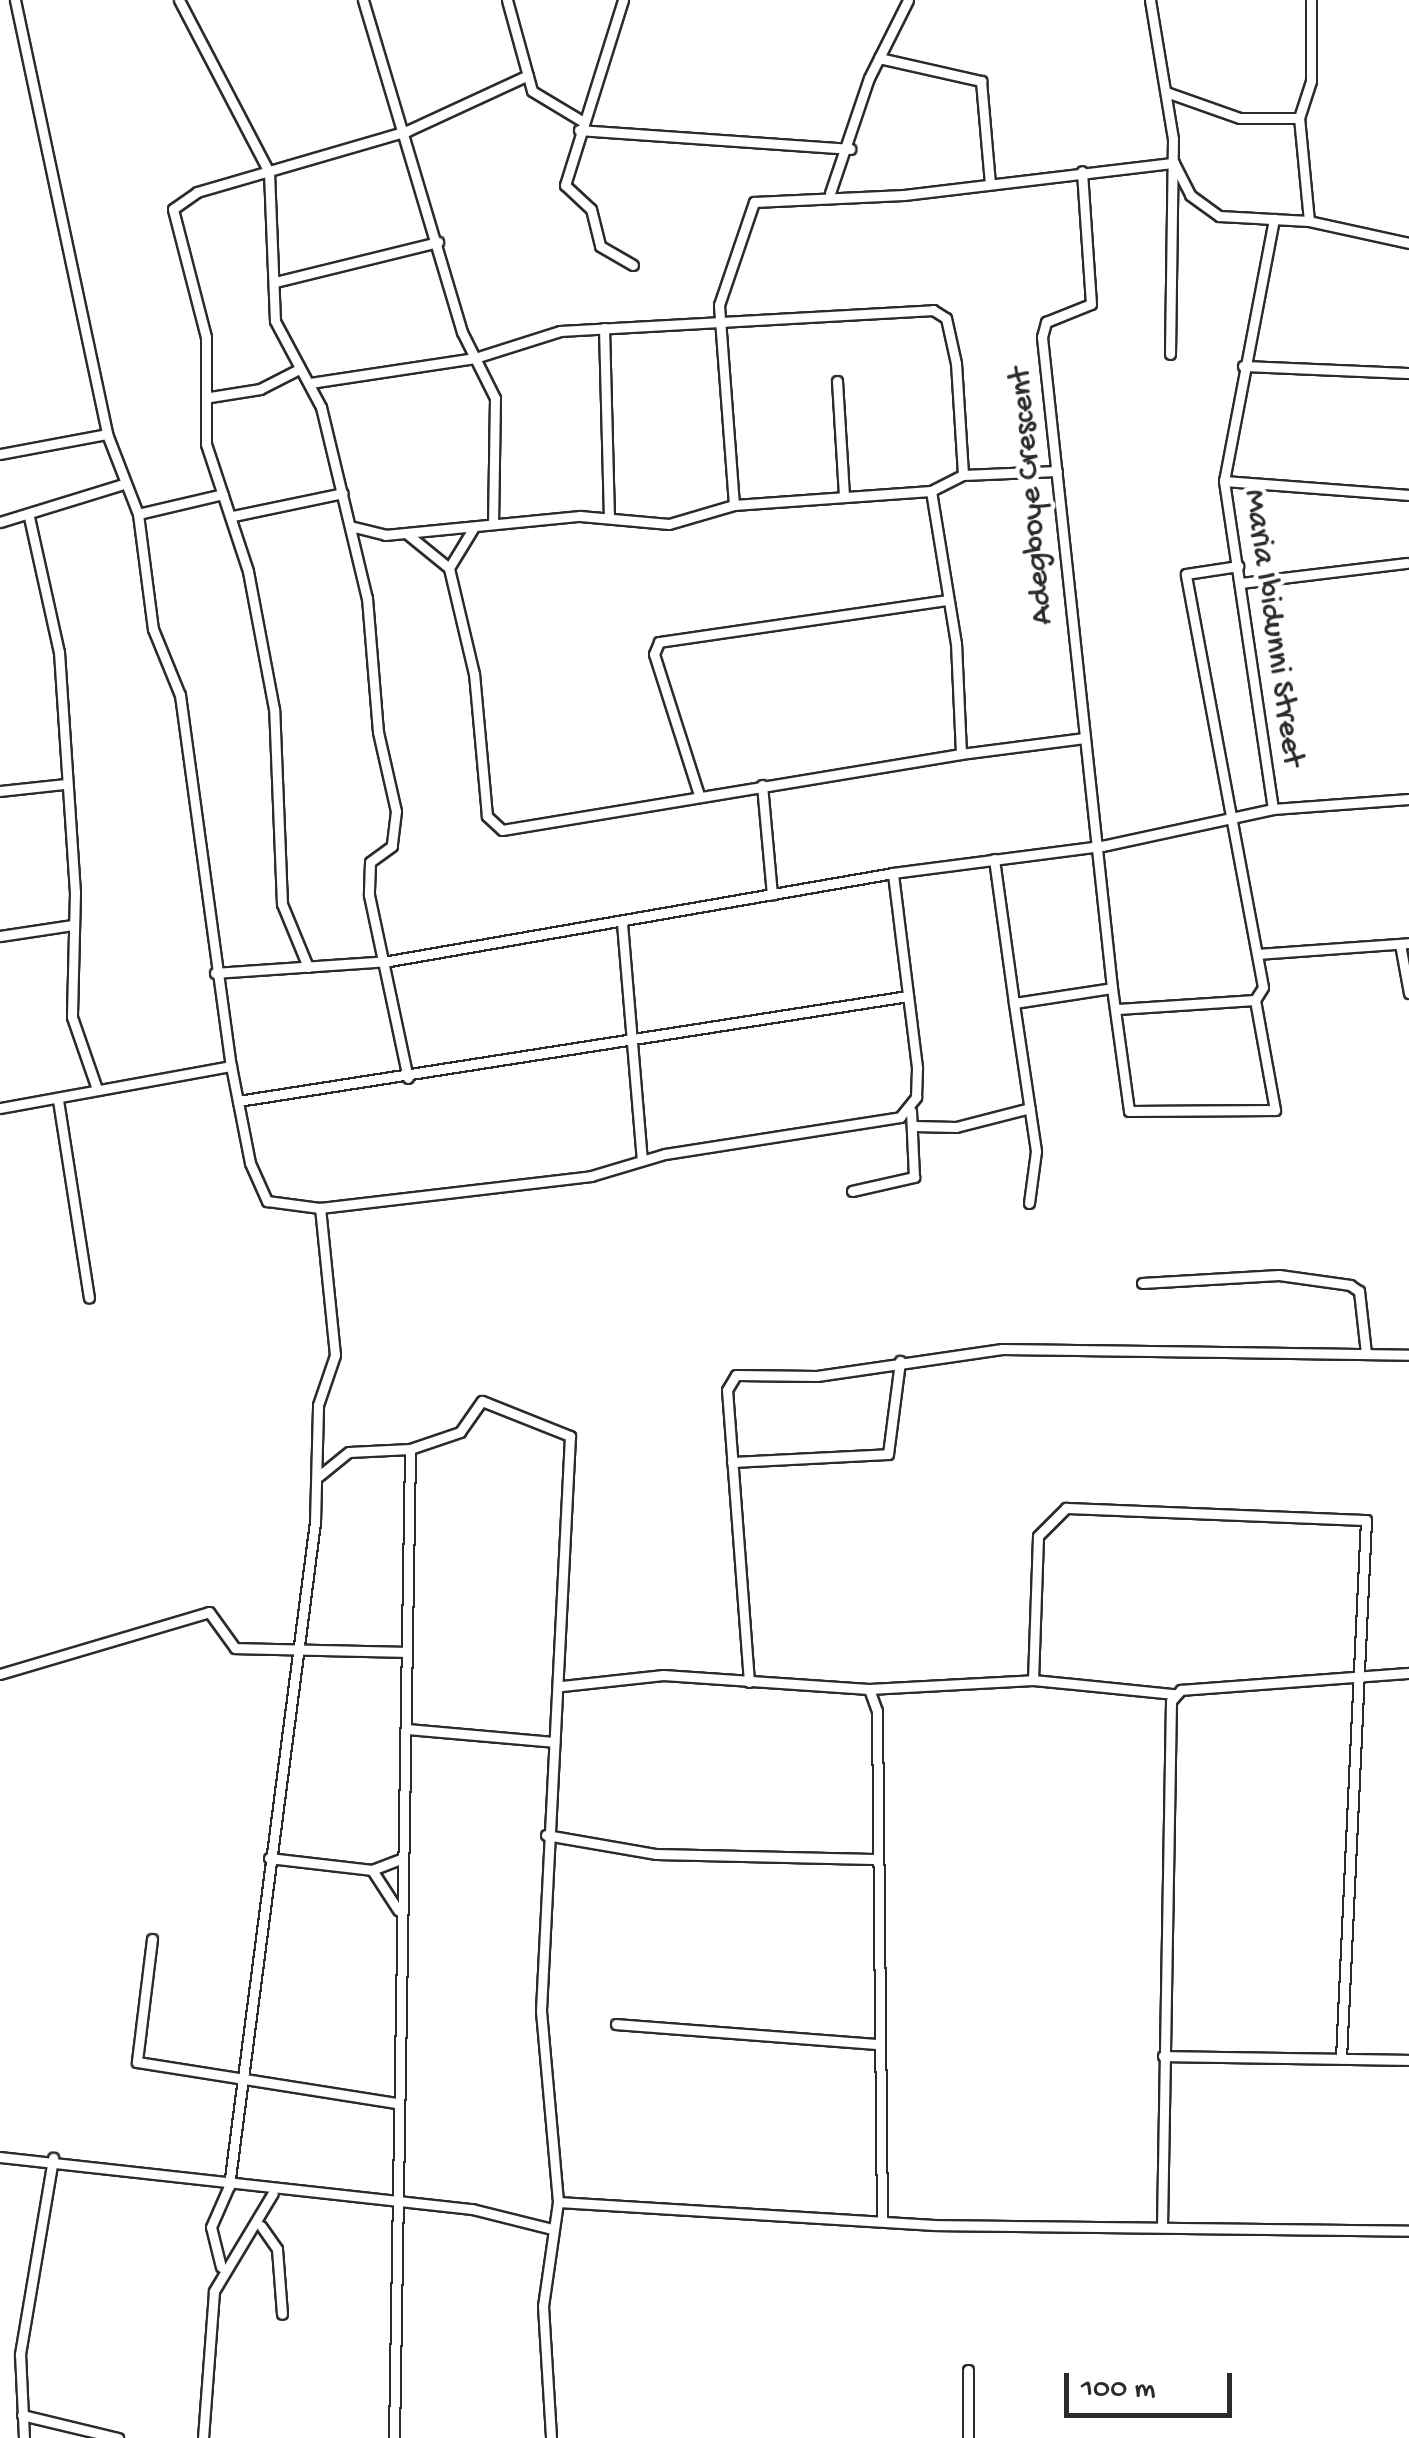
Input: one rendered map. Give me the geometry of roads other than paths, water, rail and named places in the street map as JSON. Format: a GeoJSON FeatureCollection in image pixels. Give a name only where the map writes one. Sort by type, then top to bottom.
{"type":"FeatureCollection","features":[{"type":"Feature","properties":{"kind":"street"},"geometry":{"type":"LineString","coordinates":[[15,0],[107,434],[120,486],[138,514],[153,630],[180,694],[215,973],[238,1101],[267,1201],[320,1208],[591,1176],[642,1160],[911,1110]]}},
{"type":"Feature","properties":{"kind":"street"},"geometry":{"type":"LineString","coordinates":[[179,0],[269,172],[275,321],[310,383],[343,494],[374,632],[378,732],[396,784],[396,835],[368,873],[373,928],[389,962],[408,1078]]}},
{"type":"Feature","properties":{"kind":"street"},"geometry":{"type":"LineString","coordinates":[[364,0],[474,358],[496,413],[493,524]]}},
{"type":"Feature","properties":{"kind":"street"},"geometry":{"type":"LineString","coordinates":[[507,0],[528,75],[542,103],[580,126],[850,149]]}},
{"type":"Feature","properties":{"kind":"street"},"geometry":{"type":"LineString","coordinates":[[622,0],[580,126],[565,185],[592,209],[600,246],[633,264]]}},
{"type":"Feature","properties":{"kind":"street"},"geometry":{"type":"LineString","coordinates":[[830,193],[850,149],[879,58],[908,0]]}},
{"type":"Feature","properties":{"kind":"street"},"geometry":{"type":"LineString","coordinates":[[1150,0],[1174,163],[1170,354]]}},
{"type":"Feature","properties":{"kind":"street"},"geometry":{"type":"LineString","coordinates":[[1309,221],[1298,118],[1311,81],[1311,0]]}},
{"type":"Feature","properties":{"kind":"street"},"geometry":{"type":"LineString","coordinates":[[879,58],[981,80],[990,184]]}},
{"type":"Feature","properties":{"kind":"street"},"geometry":{"type":"LineString","coordinates":[[308,967],[282,904],[274,709],[232,516],[206,444],[210,398],[199,294],[173,209],[197,192],[407,132],[528,75]]}},
{"type":"Feature","properties":{"kind":"street"},"geometry":{"type":"LineString","coordinates":[[1166,92],[1240,118],[1298,118]]}},
{"type":"Feature","properties":{"kind":"street"},"geometry":{"type":"LineString","coordinates":[[734,505],[720,319],[754,202],[830,193],[990,184],[1174,163]]}},
{"type":"Feature","properties":{"kind":"street"},"geometry":{"type":"LineString","coordinates":[[1174,163],[1202,206],[1309,221],[1409,243]]}},
{"type":"Feature","properties":{"kind":"street","name":"Adegboye Crescent"},"geometry":{"type":"LineString","coordinates":[[1082,171],[1091,304],[1046,322],[1042,337],[1084,738],[1087,804],[1102,846],[1112,988],[1118,1009],[1129,1111],[1275,1110],[1255,1000]]}},
{"type":"Feature","properties":{"kind":"street","name":"Maria Ibidunni Street"},"geometry":{"type":"LineString","coordinates":[[1273,808],[1224,481],[1274,219]]}},
{"type":"Feature","properties":{"kind":"street"},"geometry":{"type":"LineString","coordinates":[[275,282],[438,242]]}},
{"type":"Feature","properties":{"kind":"street"},"geometry":{"type":"LineString","coordinates":[[310,383],[474,358],[541,335],[720,319],[941,312],[961,394],[963,474]]}},
{"type":"Feature","properties":{"kind":"street"},"geometry":{"type":"LineString","coordinates":[[604,328],[609,517]]}},
{"type":"Feature","properties":{"kind":"street"},"geometry":{"type":"LineString","coordinates":[[1243,366],[1409,373]]}},
{"type":"Feature","properties":{"kind":"street"},"geometry":{"type":"LineString","coordinates":[[210,398],[260,390],[299,368]]}},
{"type":"Feature","properties":{"kind":"street"},"geometry":{"type":"LineString","coordinates":[[837,382],[844,495]]}},
{"type":"Feature","properties":{"kind":"street"},"geometry":{"type":"LineString","coordinates":[[0,454],[107,434]]}},
{"type":"Feature","properties":{"kind":"street"},"geometry":{"type":"LineString","coordinates":[[350,526],[406,533],[609,517],[669,524],[734,505],[931,492],[963,474],[1057,470]]}},
{"type":"Feature","properties":{"kind":"street"},"geometry":{"type":"LineString","coordinates":[[1224,481],[1409,495]]}},
{"type":"Feature","properties":{"kind":"street"},"geometry":{"type":"LineString","coordinates":[[0,522],[28,517],[120,486]]}},
{"type":"Feature","properties":{"kind":"street"},"geometry":{"type":"LineString","coordinates":[[931,492],[947,600],[961,754]]}},
{"type":"Feature","properties":{"kind":"street"},"geometry":{"type":"LineString","coordinates":[[138,514],[223,494]]}},
{"type":"Feature","properties":{"kind":"street"},"geometry":{"type":"LineString","coordinates":[[232,516],[343,494]]}},
{"type":"Feature","properties":{"kind":"street"},"geometry":{"type":"LineString","coordinates":[[28,517],[56,636],[73,925],[72,1017],[97,1089]]}},
{"type":"Feature","properties":{"kind":"street"},"geometry":{"type":"LineString","coordinates":[[449,568],[474,527]]}},
{"type":"Feature","properties":{"kind":"street"},"geometry":{"type":"LineString","coordinates":[[406,533],[449,568],[474,674],[476,757],[491,825],[538,826],[699,794],[1084,738]]}},
{"type":"Feature","properties":{"kind":"street"},"geometry":{"type":"LineString","coordinates":[[1241,584],[1407,563]]}},
{"type":"Feature","properties":{"kind":"street"},"geometry":{"type":"LineString","coordinates":[[1118,1009],[1255,1000],[1263,987],[1186,574],[1238,566]]}},
{"type":"Feature","properties":{"kind":"street"},"geometry":{"type":"LineString","coordinates":[[699,794],[654,654],[659,642],[947,600]]}},
{"type":"Feature","properties":{"kind":"street"},"geometry":{"type":"LineString","coordinates":[[0,791],[64,784]]}},
{"type":"Feature","properties":{"kind":"street"},"geometry":{"type":"LineString","coordinates":[[762,785],[772,895]]}},
{"type":"Feature","properties":{"kind":"street"},"geometry":{"type":"LineString","coordinates":[[215,973],[389,962],[622,924],[893,872],[1102,846],[1273,808],[1409,799]]}},
{"type":"Feature","properties":{"kind":"street"},"geometry":{"type":"LineString","coordinates":[[994,859],[1030,1108],[1029,1203]]}},
{"type":"Feature","properties":{"kind":"street"},"geometry":{"type":"LineString","coordinates":[[852,1191],[914,1177],[908,996],[893,872]]}},
{"type":"Feature","properties":{"kind":"street"},"geometry":{"type":"LineString","coordinates":[[622,924],[642,1160]]}},
{"type":"Feature","properties":{"kind":"street"},"geometry":{"type":"LineString","coordinates":[[0,936],[73,925]]}},
{"type":"Feature","properties":{"kind":"street"},"geometry":{"type":"LineString","coordinates":[[1257,954],[1405,943],[1409,993]]}},
{"type":"Feature","properties":{"kind":"street"},"geometry":{"type":"LineString","coordinates":[[1014,1003],[1112,988]]}},
{"type":"Feature","properties":{"kind":"street"},"geometry":{"type":"LineString","coordinates":[[238,1101],[408,1078],[908,996]]}},
{"type":"Feature","properties":{"kind":"street"},"geometry":{"type":"LineString","coordinates":[[0,1108],[231,1066]]}},
{"type":"Feature","properties":{"kind":"street"},"geometry":{"type":"LineString","coordinates":[[58,1100],[89,1298]]}},
{"type":"Feature","properties":{"kind":"street"},"geometry":{"type":"LineString","coordinates":[[913,1126],[956,1127],[1030,1108]]}},
{"type":"Feature","properties":{"kind":"street"},"geometry":{"type":"LineString","coordinates":[[204,2438],[222,2267],[211,2227],[229,2186],[269,1858],[300,1652],[320,1476],[318,1404],[337,1340],[320,1208]]}},
{"type":"Feature","properties":{"kind":"street"},"geometry":{"type":"LineString","coordinates":[[1142,1283],[1278,1276],[1350,1285],[1359,1292],[1366,1353]]}},
{"type":"Feature","properties":{"kind":"street"},"geometry":{"type":"LineString","coordinates":[[748,1682],[727,1390],[736,1375],[817,1376],[1002,1349],[1409,1355]]}},
{"type":"Feature","properties":{"kind":"street"},"geometry":{"type":"LineString","coordinates":[[732,1462],[888,1454],[900,1361]]}},
{"type":"Feature","properties":{"kind":"street"},"geometry":{"type":"LineString","coordinates":[[320,1476],[349,1452],[410,1448],[466,1429],[472,1403],[482,1401],[564,1426],[562,1686],[546,1835],[541,2010],[558,2202],[543,2306],[550,2438]]}},
{"type":"Feature","properties":{"kind":"street"},"geometry":{"type":"LineString","coordinates":[[394,2438],[400,2206],[395,2103],[398,1910],[404,1858],[410,1448]]}},
{"type":"Feature","properties":{"kind":"street"},"geometry":{"type":"LineString","coordinates":[[1033,1680],[1038,1536],[1066,1508],[1203,1518],[1359,1514],[1370,1534],[1342,2058]]}},
{"type":"Feature","properties":{"kind":"street"},"geometry":{"type":"LineString","coordinates":[[0,1674],[209,1612],[218,1613],[228,1645],[300,1652],[405,1652]]}},
{"type":"Feature","properties":{"kind":"street"},"geometry":{"type":"LineString","coordinates":[[562,1686],[644,1676],[869,1689],[1033,1680],[1174,1694],[1364,1683],[1409,1673]]}},
{"type":"Feature","properties":{"kind":"street"},"geometry":{"type":"LineString","coordinates":[[869,1689],[876,1711],[872,1859],[882,2221]]}},
{"type":"Feature","properties":{"kind":"street"},"geometry":{"type":"LineString","coordinates":[[1162,2227],[1174,1694]]}},
{"type":"Feature","properties":{"kind":"street"},"geometry":{"type":"LineString","coordinates":[[406,1729],[554,1742]]}},
{"type":"Feature","properties":{"kind":"street"},"geometry":{"type":"LineString","coordinates":[[546,1835],[656,1854],[872,1859]]}},
{"type":"Feature","properties":{"kind":"street"},"geometry":{"type":"LineString","coordinates":[[269,1858],[372,1870],[404,1858]]}},
{"type":"Feature","properties":{"kind":"street"},"geometry":{"type":"LineString","coordinates":[[372,1870],[398,1910]]}},
{"type":"Feature","properties":{"kind":"street"},"geometry":{"type":"LineString","coordinates":[[152,1940],[137,2062],[395,2103]]}},
{"type":"Feature","properties":{"kind":"street"},"geometry":{"type":"LineString","coordinates":[[616,2024],[878,2044]]}},
{"type":"Feature","properties":{"kind":"street"},"geometry":{"type":"LineString","coordinates":[[1164,2056],[1409,2060]]}},
{"type":"Feature","properties":{"kind":"street"},"geometry":{"type":"LineString","coordinates":[[0,2158],[52,2158],[274,2193],[472,2209],[552,2229]]}},
{"type":"Feature","properties":{"kind":"street"},"geometry":{"type":"LineString","coordinates":[[24,2438],[20,2354],[52,2158]]}},
{"type":"Feature","properties":{"kind":"street"},"geometry":{"type":"LineString","coordinates":[[222,2267],[261,2226],[274,2193]]}},
{"type":"Feature","properties":{"kind":"street"},"geometry":{"type":"LineString","coordinates":[[558,2202],[882,2221],[1409,2231]]}},
{"type":"Feature","properties":{"kind":"street"},"geometry":{"type":"LineString","coordinates":[[261,2226],[277,2249],[282,2314]]}},
{"type":"Feature","properties":{"kind":"street"},"geometry":{"type":"LineString","coordinates":[[968,2370],[968,2438]]}},
{"type":"Feature","properties":{"kind":"street"},"geometry":{"type":"LineString","coordinates":[[22,2415],[118,2438]]}}]}
